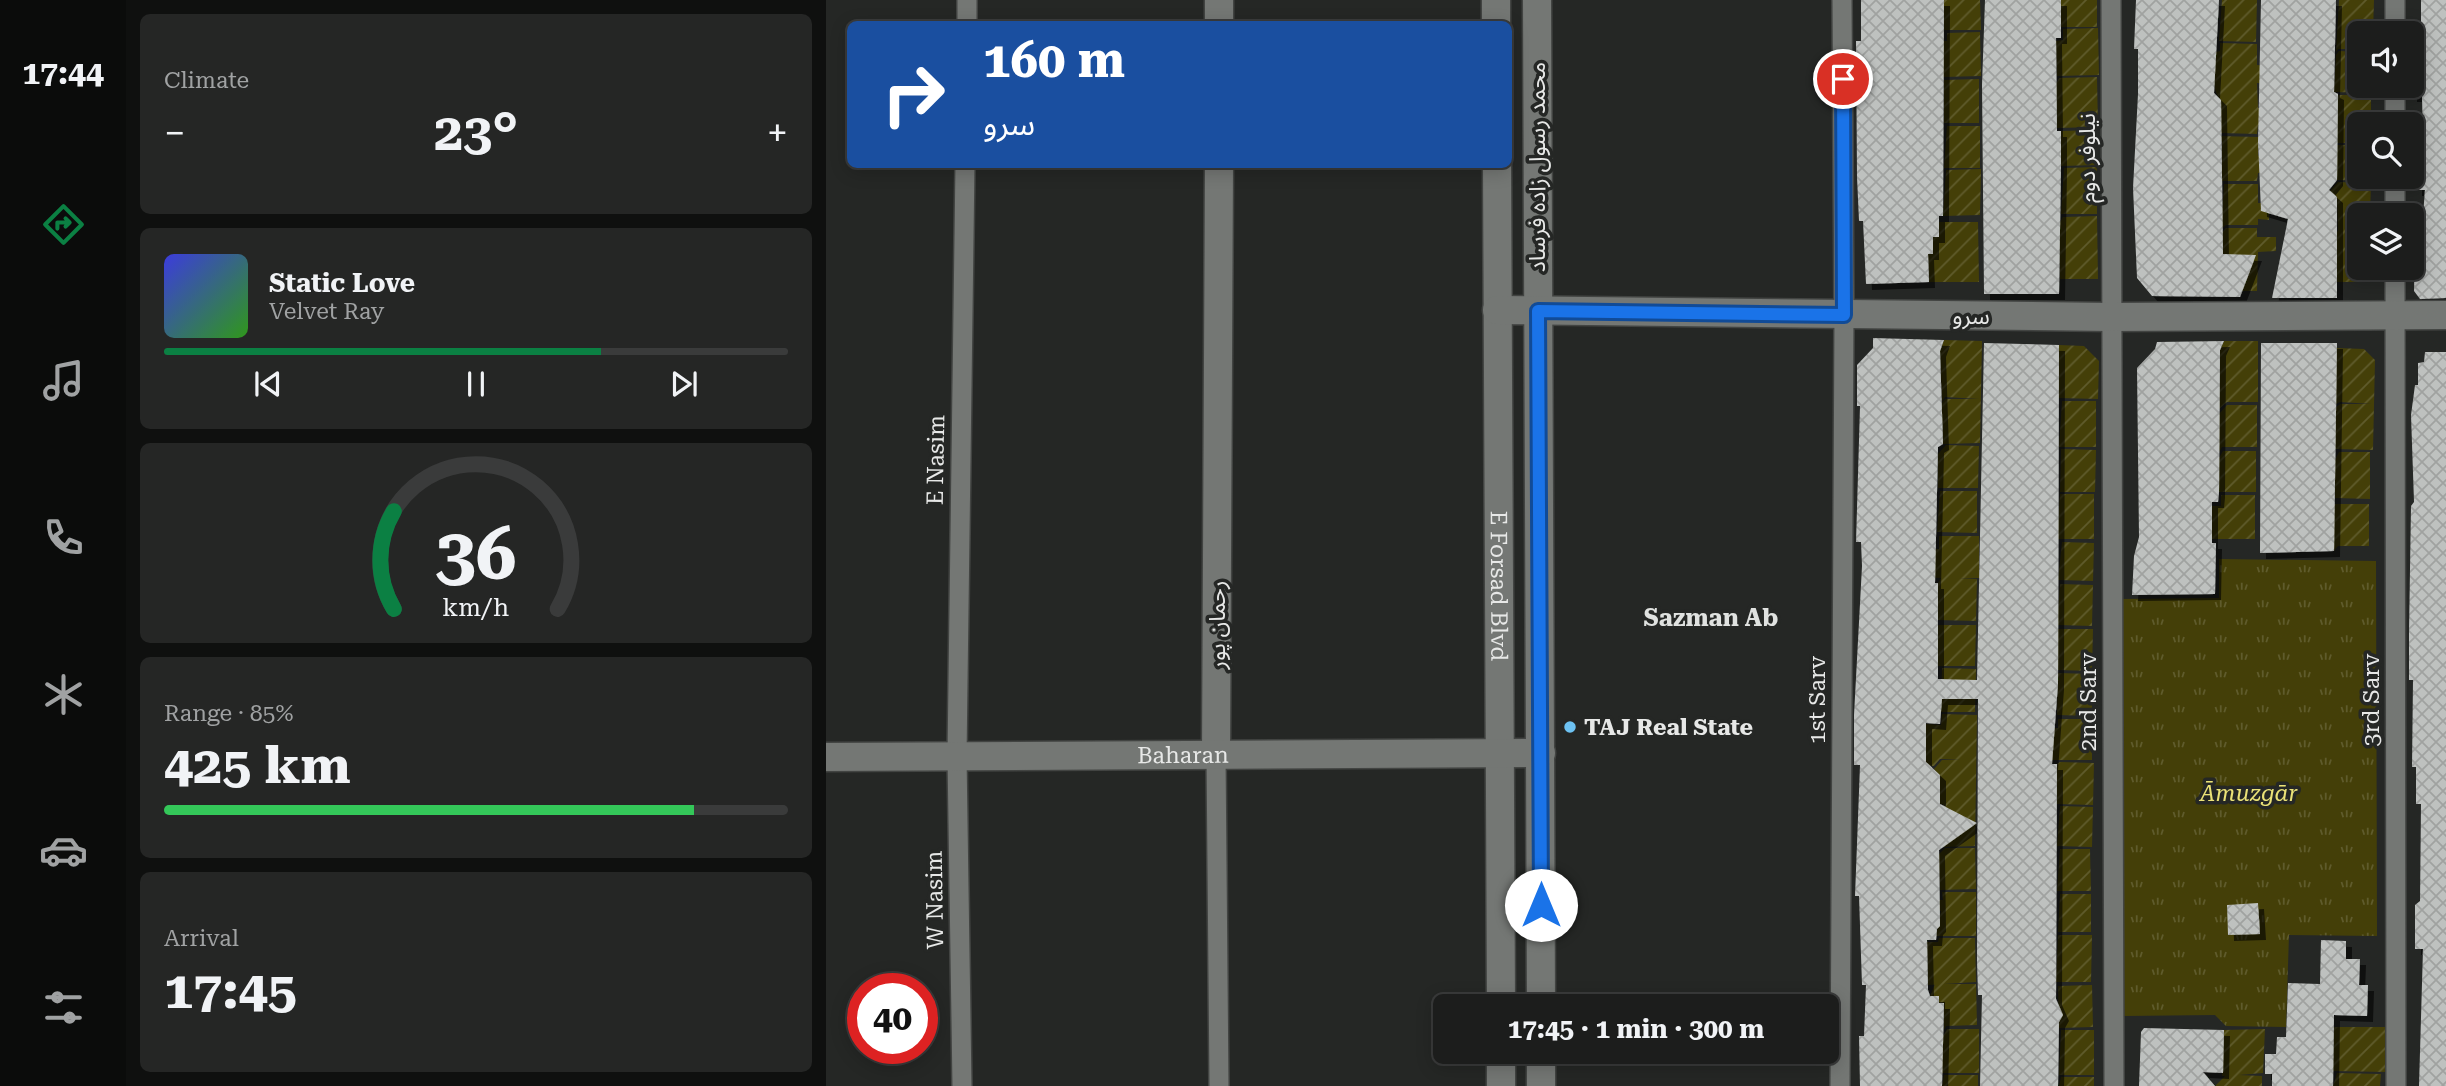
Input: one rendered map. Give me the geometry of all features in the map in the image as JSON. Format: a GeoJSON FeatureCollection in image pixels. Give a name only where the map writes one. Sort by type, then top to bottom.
{"type":"FeatureCollection","features":[{"type":"Feature","properties":{"kind":"street"},"geometry":{"type":"LineString","coordinates":[[967,0],[967,21]]}},
{"type":"Feature","properties":{"kind":"street"},"geometry":{"type":"LineString","coordinates":[[1219,0],[1219,21]]}},
{"type":"Feature","properties":{"kind":"street"},"geometry":{"type":"LineString","coordinates":[[1496,0],[1496,21]]}},
{"type":"Feature","properties":{"kind":"street","name":"محمد رسول زاده فرساد"},"geometry":{"type":"LineString","coordinates":[[1537,0],[1541,994]]}},
{"type":"Feature","properties":{"kind":"street","name":"1st Sarv"},"geometry":{"type":"LineString","coordinates":[[1840,1086],[1844,315],[1842,0]]}},
{"type":"Feature","properties":{"kind":"street","name":"نیلوفر دوم"},"geometry":{"type":"LineString","coordinates":[[2110,317],[2112,0]]}},
{"type":"Feature","properties":{"kind":"street"},"geometry":{"type":"LineString","coordinates":[[2395,0],[2395,21]]}},
{"type":"Feature","properties":{"kind":"street","name":"E Nasim"},"geometry":{"type":"LineString","coordinates":[[957,756],[965,168]]}},
{"type":"Feature","properties":{"kind":"street","name":"رحمان پور"},"geometry":{"type":"LineString","coordinates":[[1219,168],[1216,755],[1219,1086]]}},
{"type":"Feature","properties":{"kind":"street","name":"E Forsad Blvd"},"geometry":{"type":"LineString","coordinates":[[1496,168],[1501,994]]}},
{"type":"Feature","properties":{"kind":"street","name":"3rd Sarv"},"geometry":{"type":"LineString","coordinates":[[2395,280],[2396,1086]]}},
{"type":"Feature","properties":{"kind":"street","name":"سرو"},"geometry":{"type":"LineString","coordinates":[[1497,310],[2110,317],[2446,315]]}},
{"type":"Feature","properties":{"kind":"street","name":"2nd Sarv"},"geometry":{"type":"LineString","coordinates":[[2110,317],[2114,1086]]}},
{"type":"Feature","properties":{"kind":"street","name":"Baharan"},"geometry":{"type":"LineString","coordinates":[[826,757],[1541,753]]}},
{"type":"Feature","properties":{"kind":"street","name":"W Nasim"},"geometry":{"type":"LineString","coordinates":[[957,756],[962,1086]]}},
{"type":"Feature","properties":{"kind":"street"},"geometry":{"type":"LineString","coordinates":[[1501,1064],[1501,1086]]}},
{"type":"Feature","properties":{"kind":"street"},"geometry":{"type":"LineString","coordinates":[[1541,1064],[1541,1086]]}},
{"type":"Feature","properties":{"kind":"green space"},"geometry":{"type":"Polygon","coordinates":[[[1944,0],[1980,0],[1981,30],[1944,30],[1944,0]]]}},
{"type":"Feature","properties":{"kind":"green space"},"geometry":{"type":"Polygon","coordinates":[[[2061,0],[2097,0],[2097,27],[2061,27],[2061,0]]]}},
{"type":"Feature","properties":{"kind":"green space"},"geometry":{"type":"Polygon","coordinates":[[[2222,0],[2257,0],[2256,42],[2219,41],[2222,0]]]}},
{"type":"Feature","properties":{"kind":"green space"},"geometry":{"type":"Polygon","coordinates":[[[2339,0],[2374,0],[2373,21],[2347,21],[2347,49],[2338,49],[2336,52],[2339,0]]]}},
{"type":"Feature","properties":{"kind":"green space"},"geometry":{"type":"Polygon","coordinates":[[[2098,28],[2099,75],[2057,76],[2056,41],[2063,40],[2063,29],[2098,28]]]}},
{"type":"Feature","properties":{"kind":"green space"},"geometry":{"type":"Polygon","coordinates":[[[1980,32],[1981,76],[1943,77],[1943,41],[1947,41],[1947,33],[1980,32]]]}},
{"type":"Feature","properties":{"kind":"green space"},"geometry":{"type":"Polygon","coordinates":[[[2220,43],[2257,44],[2257,65],[2269,66],[2268,84],[2257,83],[2258,108],[2270,108],[2269,125],[2258,125],[2257,134],[2221,133],[2221,100],[2215,90],[2214,78],[2216,52],[2220,51],[2220,43]]]}},
{"type":"Feature","properties":{"kind":"green space"},"geometry":{"type":"Polygon","coordinates":[[[2339,51],[2347,51],[2347,92],[2334,92],[2336,55],[2339,51]]]}},
{"type":"Feature","properties":{"kind":"green space"},"geometry":{"type":"Polygon","coordinates":[[[2097,77],[2098,127],[2057,128],[2056,84],[2059,78],[2097,77]]]}},
{"type":"Feature","properties":{"kind":"green space"},"geometry":{"type":"Polygon","coordinates":[[[1979,79],[1979,123],[1944,123],[1944,80],[1979,79]]]}},
{"type":"Feature","properties":{"kind":"green space"},"geometry":{"type":"Polygon","coordinates":[[[2336,95],[2371,98],[2371,112],[2347,112],[2347,143],[2328,143],[2336,95]]]}},
{"type":"Feature","properties":{"kind":"green space"},"geometry":{"type":"Polygon","coordinates":[[[1947,126],[1980,126],[1980,168],[1944,168],[1947,126]]]}},
{"type":"Feature","properties":{"kind":"green space"},"geometry":{"type":"Polygon","coordinates":[[[2097,130],[2098,165],[2061,166],[2061,131],[2097,130]]]}},
{"type":"Feature","properties":{"kind":"green space"},"geometry":{"type":"Polygon","coordinates":[[[2218,136],[2259,137],[2258,155],[2270,173],[2258,173],[2257,181],[2221,181],[2222,142],[2218,136]]]}},
{"type":"Feature","properties":{"kind":"green space"},"geometry":{"type":"Polygon","coordinates":[[[2330,145],[2347,145],[2347,180],[2337,180],[2337,153],[2330,145]]]}},
{"type":"Feature","properties":{"kind":"green space"},"geometry":{"type":"Polygon","coordinates":[[[2097,167],[2097,214],[2061,214],[2064,168],[2097,167]]]}},
{"type":"Feature","properties":{"kind":"green space"},"geometry":{"type":"Polygon","coordinates":[[[1981,169],[1980,215],[1943,216],[1946,170],[1981,169]]]}},
{"type":"Feature","properties":{"kind":"green space"},"geometry":{"type":"Polygon","coordinates":[[[2338,182],[2347,182],[2347,189],[2371,189],[2370,203],[2347,203],[2347,280],[2373,282],[2337,282],[2337,243],[2329,237],[2338,231],[2337,197],[2330,191],[2338,182]]]}},
{"type":"Feature","properties":{"kind":"green space"},"geometry":{"type":"Polygon","coordinates":[[[2224,184],[2258,184],[2258,203],[2269,203],[2269,220],[2258,219],[2258,225],[2226,225],[2221,229],[2224,184]]]}},
{"type":"Feature","properties":{"kind":"green space"},"geometry":{"type":"Polygon","coordinates":[[[2097,216],[2098,279],[2060,279],[2059,224],[2063,217],[2097,216]]]}},
{"type":"Feature","properties":{"kind":"green space"},"geometry":{"type":"Polygon","coordinates":[[[1939,222],[1978,222],[1979,282],[1929,282],[1928,254],[1933,254],[1933,237],[1939,222]]]}},
{"type":"Feature","properties":{"kind":"green space"},"geometry":{"type":"Polygon","coordinates":[[[2226,228],[2257,228],[2257,237],[2276,237],[2276,251],[2258,252],[2257,291],[2227,291],[2223,297],[2223,239],[2219,236],[2226,228]]]}},
{"type":"Feature","properties":{"kind":"green space"},"geometry":{"type":"Polygon","coordinates":[[[1944,340],[1982,341],[1980,443],[1943,444],[1942,414],[1936,411],[1945,399],[1979,399],[1945,397],[1942,402],[1940,351],[1944,340]]]}},
{"type":"Feature","properties":{"kind":"green space"},"geometry":{"type":"Polygon","coordinates":[[[2224,341],[2258,341],[2258,402],[2227,402],[2219,409],[2220,350],[2224,341]]]}},
{"type":"Feature","properties":{"kind":"green space"},"geometry":{"type":"Polygon","coordinates":[[[2059,345],[2084,346],[2099,361],[2098,399],[2058,398],[2059,345]]]}},
{"type":"Feature","properties":{"kind":"green space"},"geometry":{"type":"Polygon","coordinates":[[[2336,348],[2364,349],[2375,360],[2373,450],[2335,449],[2328,414],[2340,404],[2372,404],[2340,402],[2334,405],[2336,348]]]}},
{"type":"Feature","properties":{"kind":"green space"},"geometry":{"type":"Polygon","coordinates":[[[2062,401],[2096,401],[2096,447],[2059,447],[2062,401]]]}},
{"type":"Feature","properties":{"kind":"green space"},"geometry":{"type":"Polygon","coordinates":[[[2227,405],[2257,405],[2257,447],[2222,447],[2218,454],[2219,414],[2227,405]]]}},
{"type":"Feature","properties":{"kind":"green space"},"geometry":{"type":"Polygon","coordinates":[[[1946,445],[1979,446],[1978,488],[1938,488],[1938,454],[1946,445]]]}},
{"type":"Feature","properties":{"kind":"green space"},"geometry":{"type":"Polygon","coordinates":[[[2061,449],[2096,450],[2095,492],[2060,492],[2061,449]]]}},
{"type":"Feature","properties":{"kind":"green space"},"geometry":{"type":"Polygon","coordinates":[[[2223,451],[2256,451],[2256,492],[2219,492],[2219,458],[2223,451]]]}},
{"type":"Feature","properties":{"kind":"green space"},"geometry":{"type":"Polygon","coordinates":[[[2339,452],[2370,452],[2370,499],[2335,498],[2335,460],[2339,452]]]}},
{"type":"Feature","properties":{"kind":"green space"},"geometry":{"type":"Polygon","coordinates":[[[1940,491],[1977,491],[1977,533],[1937,532],[1940,491]]]}},
{"type":"Feature","properties":{"kind":"green space"},"geometry":{"type":"Polygon","coordinates":[[[2060,494],[2094,494],[2094,539],[2057,539],[2060,494]]]}},
{"type":"Feature","properties":{"kind":"green space"},"geometry":{"type":"Polygon","coordinates":[[[2221,495],[2255,495],[2255,539],[2212,539],[2212,506],[2221,506],[2221,495]]]}},
{"type":"Feature","properties":{"kind":"green space"},"geometry":{"type":"Polygon","coordinates":[[[2334,504],[2369,504],[2369,546],[2338,546],[2334,551],[2334,504]]]}},
{"type":"Feature","properties":{"kind":"green space"},"geometry":{"type":"Polygon","coordinates":[[[1939,536],[1979,536],[1979,578],[1959,578],[1977,579],[1976,621],[1937,620],[1938,583],[1941,578],[1924,577],[1924,549],[1939,549],[1939,536]]]}},
{"type":"Feature","properties":{"kind":"green space"},"geometry":{"type":"Polygon","coordinates":[[[2062,542],[2094,543],[2093,581],[2058,580],[2062,542]]]}},
{"type":"Feature","properties":{"kind":"green space","name":"Āmuzgār"},"geometry":{"type":"Polygon","coordinates":[[[2219,559],[2376,561],[2377,936],[2289,935],[2286,1027],[2226,1026],[2215,1015],[2122,1016],[2121,599],[2219,598],[2219,559]]]}},
{"type":"Feature","properties":{"kind":"green space"},"geometry":{"type":"Polygon","coordinates":[[[2060,584],[2093,585],[2092,626],[2057,625],[2060,584]]]}},
{"type":"Feature","properties":{"kind":"green space"},"geometry":{"type":"Polygon","coordinates":[[[1938,625],[1976,625],[1975,666],[1938,666],[1938,625]]]}},
{"type":"Feature","properties":{"kind":"green space"},"geometry":{"type":"Polygon","coordinates":[[[2058,629],[2093,629],[2092,671],[2057,670],[2058,629]]]}},
{"type":"Feature","properties":{"kind":"green space"},"geometry":{"type":"Polygon","coordinates":[[[1942,668],[1976,669],[1975,712],[1941,712],[1942,668]]]}},
{"type":"Feature","properties":{"kind":"green space"},"geometry":{"type":"Polygon","coordinates":[[[2058,673],[2092,674],[2092,716],[2057,715],[2058,673]]]}},
{"type":"Feature","properties":{"kind":"green space"},"geometry":{"type":"Polygon","coordinates":[[[1942,714],[1977,715],[1975,846],[1941,847],[1932,812],[1945,805],[1940,804],[1940,776],[1934,769],[1942,760],[1960,759],[1940,759],[1934,766],[1926,766],[1926,724],[1941,725],[1942,714]]]}},
{"type":"Feature","properties":{"kind":"green space"},"geometry":{"type":"Polygon","coordinates":[[[2058,719],[2092,719],[2092,760],[2051,762],[2051,728],[2058,728],[2058,719]]]}},
{"type":"Feature","properties":{"kind":"green space"},"geometry":{"type":"Polygon","coordinates":[[[2094,763],[2093,805],[2057,804],[2057,764],[2094,763]]]}},
{"type":"Feature","properties":{"kind":"green space"},"geometry":{"type":"Polygon","coordinates":[[[2060,806],[2093,807],[2092,847],[2057,846],[2060,806]]]}},
{"type":"Feature","properties":{"kind":"green space"},"geometry":{"type":"Polygon","coordinates":[[[1945,848],[1975,848],[1976,889],[1940,890],[1939,863],[1935,858],[1945,848]]]}},
{"type":"Feature","properties":{"kind":"green space"},"geometry":{"type":"Polygon","coordinates":[[[2060,849],[2090,849],[2091,891],[2057,891],[2060,849]]]}},
{"type":"Feature","properties":{"kind":"green space"},"geometry":{"type":"Polygon","coordinates":[[[1942,892],[1976,892],[1976,936],[1936,936],[1941,911],[1936,909],[1937,900],[1943,900],[1942,892]]]}},
{"type":"Feature","properties":{"kind":"green space"},"geometry":{"type":"Polygon","coordinates":[[[2060,894],[2091,894],[2091,932],[2058,932],[2060,894]]]}},
{"type":"Feature","properties":{"kind":"green space"},"geometry":{"type":"Polygon","coordinates":[[[2058,935],[2092,935],[2091,982],[2056,982],[2058,935]]]}},
{"type":"Feature","properties":{"kind":"green space"},"geometry":{"type":"Polygon","coordinates":[[[1939,938],[1975,938],[1976,982],[1928,985],[1927,942],[1938,942],[1939,938]]]}},
{"type":"Feature","properties":{"kind":"green space"},"geometry":{"type":"Polygon","coordinates":[[[1935,984],[1976,984],[1977,1025],[1946,1026],[1944,1030],[1944,1004],[1939,1003],[1939,996],[1930,996],[1935,984]]]}},
{"type":"Feature","properties":{"kind":"green space"},"geometry":{"type":"Polygon","coordinates":[[[2092,985],[2093,1027],[2059,1028],[2058,986],[2092,985]]]}},
{"type":"Feature","properties":{"kind":"green space"},"geometry":{"type":"Polygon","coordinates":[[[2334,1027],[2385,1027],[2385,1072],[2333,1071],[2334,1027]]]}},
{"type":"Feature","properties":{"kind":"green space"},"geometry":{"type":"Polygon","coordinates":[[[1947,1029],[1979,1029],[1979,1073],[1942,1073],[1942,1038],[1947,1029]]]}},
{"type":"Feature","properties":{"kind":"green space"},"geometry":{"type":"Polygon","coordinates":[[[2265,1029],[2263,1073],[2239,1075],[2262,1076],[2262,1086],[2215,1086],[2225,1076],[2222,1076],[2224,1030],[2265,1029]]]}},
{"type":"Feature","properties":{"kind":"green space"},"geometry":{"type":"Polygon","coordinates":[[[2061,1030],[2094,1030],[2094,1075],[2059,1075],[2061,1030]]]}},
{"type":"Feature","properties":{"kind":"green space"},"geometry":{"type":"Polygon","coordinates":[[[2337,1073],[2381,1074],[2380,1086],[2333,1086],[2337,1073]]]}},
{"type":"Feature","properties":{"kind":"green space"},"geometry":{"type":"Polygon","coordinates":[[[1944,1075],[1978,1075],[1978,1086],[1942,1086],[1944,1075]]]}},
{"type":"Feature","properties":{"kind":"green space"},"geometry":{"type":"Polygon","coordinates":[[[2061,1077],[2094,1077],[2094,1086],[2059,1086],[2061,1077]]]}},
{"type":"Feature","properties":{"kind":"building"},"geometry":{"type":"Polygon","coordinates":[[[1861,0],[1944,0],[1943,216],[1939,216],[1939,237],[1933,237],[1933,254],[1928,254],[1929,282],[1866,284],[1863,221],[1859,221],[1857,177],[1856,41],[1861,41],[1861,0]]]}},
{"type":"Feature","properties":{"kind":"building"},"geometry":{"type":"Polygon","coordinates":[[[1985,0],[2061,0],[2061,38],[2056,38],[2057,131],[2061,131],[2059,294],[1984,294],[1982,85],[1985,0]]]}},
{"type":"Feature","properties":{"kind":"building"},"geometry":{"type":"Polygon","coordinates":[[[2136,0],[2219,0],[2214,93],[2221,100],[2223,254],[2256,255],[2240,297],[2152,296],[2137,278],[2133,188],[2138,94],[2138,49],[2134,49],[2136,0]]]}},
{"type":"Feature","properties":{"kind":"building"},"geometry":{"type":"Polygon","coordinates":[[[2261,0],[2336,0],[2334,92],[2338,94],[2337,180],[2329,190],[2337,197],[2337,298],[2272,298],[2288,219],[2261,211],[2258,142],[2261,0]]]}},
{"type":"Feature","properties":{"kind":"building"},"geometry":{"type":"Polygon","coordinates":[[[2421,0],[2446,0],[2446,298],[2420,299],[2414,291],[2414,280],[2424,280],[2425,190],[2416,190],[2424,189],[2424,21],[2421,21],[2421,0]]]}},
{"type":"Feature","properties":{"kind":"building"},"geometry":{"type":"Polygon","coordinates":[[[1873,338],[1944,340],[1940,351],[1943,444],[1938,447],[1935,583],[1938,583],[1938,679],[1977,680],[1984,343],[2059,345],[2058,684],[2052,764],[2057,764],[2056,999],[2063,1015],[2059,1022],[2058,1086],[1980,1086],[1982,995],[1978,995],[1977,961],[1978,699],[1942,699],[1940,724],[1926,723],[1926,762],[1940,775],[1940,804],[1977,823],[1939,850],[1940,926],[1936,940],[1927,940],[1928,990],[1930,996],[1939,996],[1939,1003],[1944,1003],[1942,1086],[1860,1086],[1859,1036],[1864,1036],[1866,985],[1862,985],[1859,896],[1855,896],[1860,765],[1854,765],[1854,715],[1862,566],[1861,542],[1856,542],[1860,406],[1857,406],[1857,365],[1873,348],[1873,338]]]}},
{"type":"Feature","properties":{"kind":"building"},"geometry":{"type":"Polygon","coordinates":[[[2224,341],[2220,350],[2219,492],[2218,502],[2212,502],[2212,543],[2216,543],[2215,594],[2132,595],[2134,556],[2139,537],[2137,368],[2155,349],[2157,342],[2224,341]]]}},
{"type":"Feature","properties":{"kind":"building"},"geometry":{"type":"Polygon","coordinates":[[[2261,343],[2337,343],[2334,551],[2260,553],[2261,343]]]}},
{"type":"Feature","properties":{"kind":"building"},"geometry":{"type":"Polygon","coordinates":[[[2425,352],[2446,352],[2446,1086],[2419,1086],[2423,949],[2415,949],[2415,905],[2420,901],[2421,804],[2416,804],[2416,767],[2412,767],[2413,680],[2409,680],[2411,506],[2414,502],[2411,415],[2415,385],[2418,385],[2418,363],[2424,362],[2425,352]]]}},
{"type":"Feature","properties":{"kind":"building"},"geometry":{"type":"Polygon","coordinates":[[[2258,903],[2260,934],[2228,935],[2227,905],[2258,903]]]}},
{"type":"Feature","properties":{"kind":"building"},"geometry":{"type":"Polygon","coordinates":[[[2321,940],[2346,941],[2346,959],[2360,959],[2359,985],[2368,985],[2367,1016],[2334,1015],[2333,1086],[2272,1086],[2272,1074],[2265,1074],[2265,1054],[2276,1054],[2277,1037],[2286,1037],[2288,983],[2320,984],[2321,940]]]}},
{"type":"Feature","properties":{"kind":"building"},"geometry":{"type":"Polygon","coordinates":[[[2144,1028],[2224,1030],[2223,1073],[2203,1072],[2215,1086],[2139,1086],[2141,1032],[2144,1028]]]}},
{"type":"Feature","properties":{"kind":"place","name":"TAJ Real State"},"geometry":{"type":"Point","coordinates":[1570,727]}},
{"type":"Feature","properties":{"kind":"district","name":"Sazman Ab"},"geometry":{"type":"Point","coordinates":[1711,618]}},
{"type":"Feature","properties":{"kind":"route"},"geometry":{"type":"LineString","coordinates":[[1541,905],[1538,311],[1844,315],[1843,79]]}}]}
